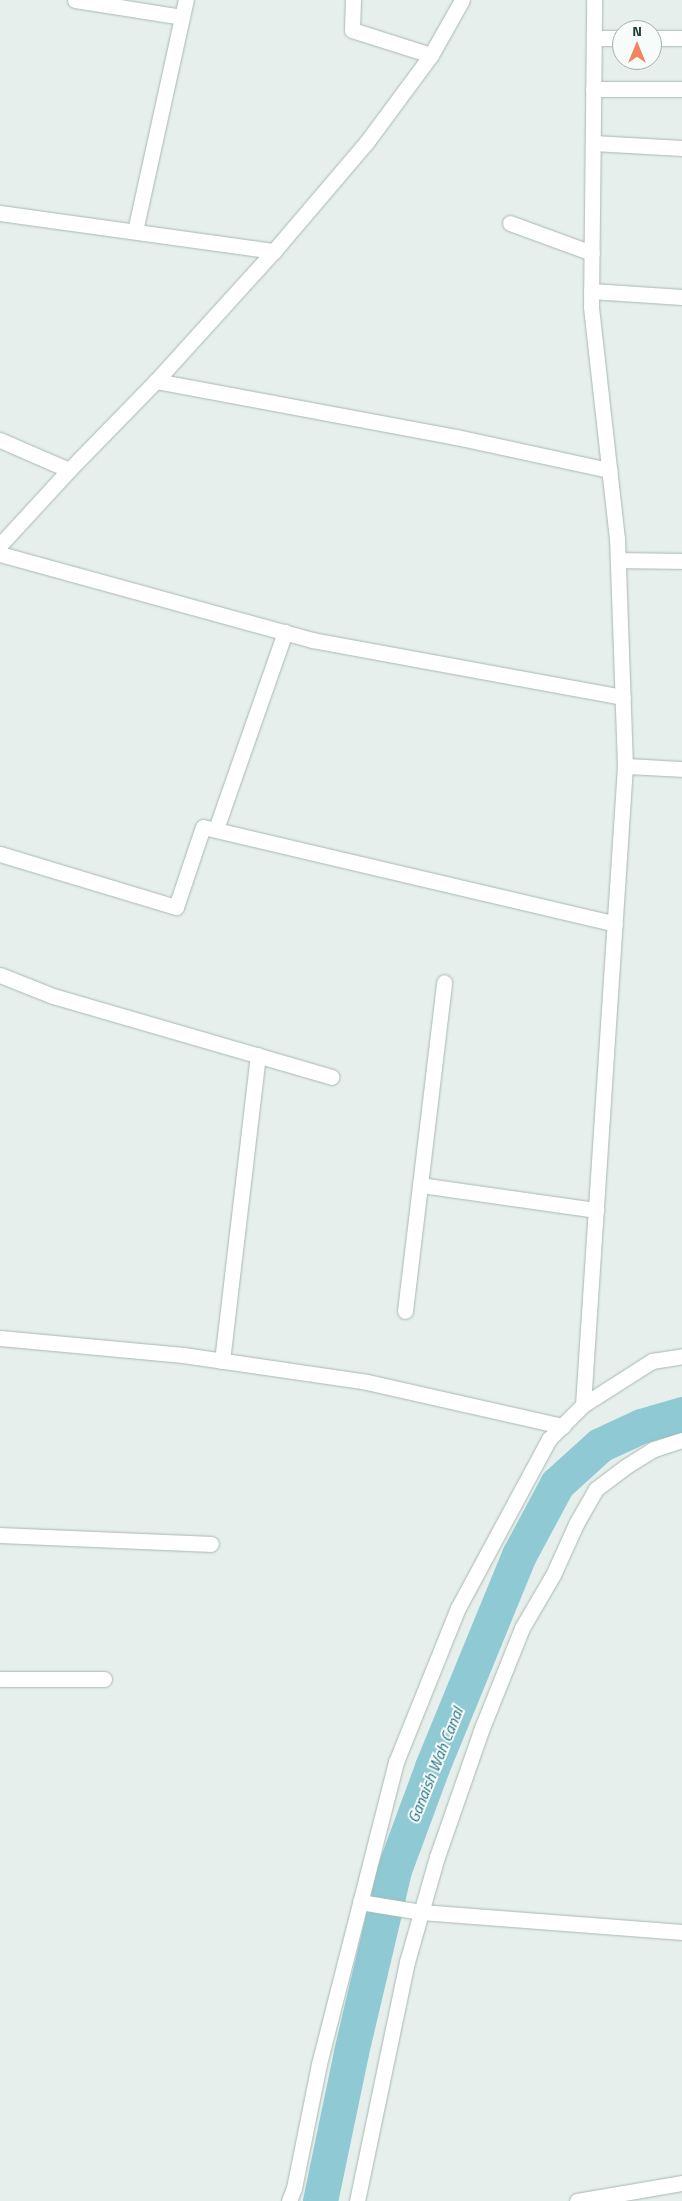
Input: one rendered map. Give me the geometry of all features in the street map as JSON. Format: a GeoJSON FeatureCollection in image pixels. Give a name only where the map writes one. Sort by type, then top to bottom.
{"type":"FeatureCollection","features":[{"type":"Feature","properties":{"kind":"street"},"geometry":{"type":"LineString","coordinates":[[75,0],[182,17]]}},
{"type":"Feature","properties":{"kind":"street"},"geometry":{"type":"LineString","coordinates":[[135,231],[186,0]]}},
{"type":"Feature","properties":{"kind":"street"},"geometry":{"type":"LineString","coordinates":[[353,0],[352,30],[431,55]]}},
{"type":"Feature","properties":{"kind":"street"},"geometry":{"type":"LineString","coordinates":[[0,545],[69,470],[156,382],[274,251],[366,143],[431,55],[462,0]]}},
{"type":"Feature","properties":{"kind":"street"},"geometry":{"type":"LineString","coordinates":[[583,1405],[625,766],[618,560],[591,291],[594,0]]}},
{"type":"Feature","properties":{"kind":"street"},"geometry":{"type":"LineString","coordinates":[[594,38],[612,38]]}},
{"type":"Feature","properties":{"kind":"street"},"geometry":{"type":"LineString","coordinates":[[662,38],[682,38]]}},
{"type":"Feature","properties":{"kind":"street"},"geometry":{"type":"LineString","coordinates":[[593,89],[682,89]]}},
{"type":"Feature","properties":{"kind":"street"},"geometry":{"type":"LineString","coordinates":[[593,143],[682,148]]}},
{"type":"Feature","properties":{"kind":"street"},"geometry":{"type":"LineString","coordinates":[[0,213],[274,251]]}},
{"type":"Feature","properties":{"kind":"street"},"geometry":{"type":"LineString","coordinates":[[510,223],[592,253]]}},
{"type":"Feature","properties":{"kind":"street"},"geometry":{"type":"LineString","coordinates":[[591,291],[682,297]]}},
{"type":"Feature","properties":{"kind":"street"},"geometry":{"type":"LineString","coordinates":[[156,382],[456,437],[610,470]]}},
{"type":"Feature","properties":{"kind":"street"},"geometry":{"type":"LineString","coordinates":[[0,440],[69,470]]}},
{"type":"Feature","properties":{"kind":"street"},"geometry":{"type":"LineString","coordinates":[[0,554],[322,642],[623,697]]}},
{"type":"Feature","properties":{"kind":"street"},"geometry":{"type":"LineString","coordinates":[[618,560],[682,561]]}},
{"type":"Feature","properties":{"kind":"street"},"geometry":{"type":"LineString","coordinates":[[216,829],[285,632]]}},
{"type":"Feature","properties":{"kind":"street"},"geometry":{"type":"LineString","coordinates":[[625,766],[682,769]]}},
{"type":"Feature","properties":{"kind":"street"},"geometry":{"type":"LineString","coordinates":[[0,854],[176,906],[203,828],[216,829],[615,924]]}},
{"type":"Feature","properties":{"kind":"street"},"geometry":{"type":"LineString","coordinates":[[0,975],[53,996],[332,1077]]}},
{"type":"Feature","properties":{"kind":"street"},"geometry":{"type":"LineString","coordinates":[[405,1311],[444,982]]}},
{"type":"Feature","properties":{"kind":"street"},"geometry":{"type":"LineString","coordinates":[[222,1361],[258,1055]]}},
{"type":"Feature","properties":{"kind":"street"},"geometry":{"type":"LineString","coordinates":[[420,1185],[596,1210]]}},
{"type":"Feature","properties":{"kind":"street"},"geometry":{"type":"LineString","coordinates":[[0,1338],[222,1361],[367,1382],[563,1426]]}},
{"type":"Feature","properties":{"kind":"street"},"geometry":{"type":"LineString","coordinates":[[289,2201],[294,2188],[318,2064],[364,1903],[396,1762],[458,1608],[549,1439],[583,1405],[652,1361],[682,1356]]}},
{"type":"Feature","properties":{"kind":"street"},"geometry":{"type":"LineString","coordinates":[[357,2201],[407,1962],[413,1911],[440,1848],[482,1728],[514,1646],[522,1628],[553,1575],[576,1524],[596,1489],[625,1467],[654,1449],[682,1440]]}},
{"type":"Feature","properties":{"kind":"street"},"geometry":{"type":"LineString","coordinates":[[0,1535],[211,1544]]}},
{"type":"Feature","properties":{"kind":"street"},"geometry":{"type":"LineString","coordinates":[[0,1679],[104,1679]]}},
{"type":"Feature","properties":{"kind":"street"},"geometry":{"type":"LineString","coordinates":[[364,1903],[413,1911],[682,1932]]}},
{"type":"Feature","properties":{"kind":"street"},"geometry":{"type":"LineString","coordinates":[[577,2201],[682,2183]]}},
{"type":"Feature","properties":{"kind":"waterway","name":"Ganaish Wah Canal"},"geometry":{"type":"LineString","coordinates":[[320,2201],[351,2052],[394,1870],[432,1767],[519,1555],[557,1484],[600,1445],[641,1426],[682,1414]]}}]}
